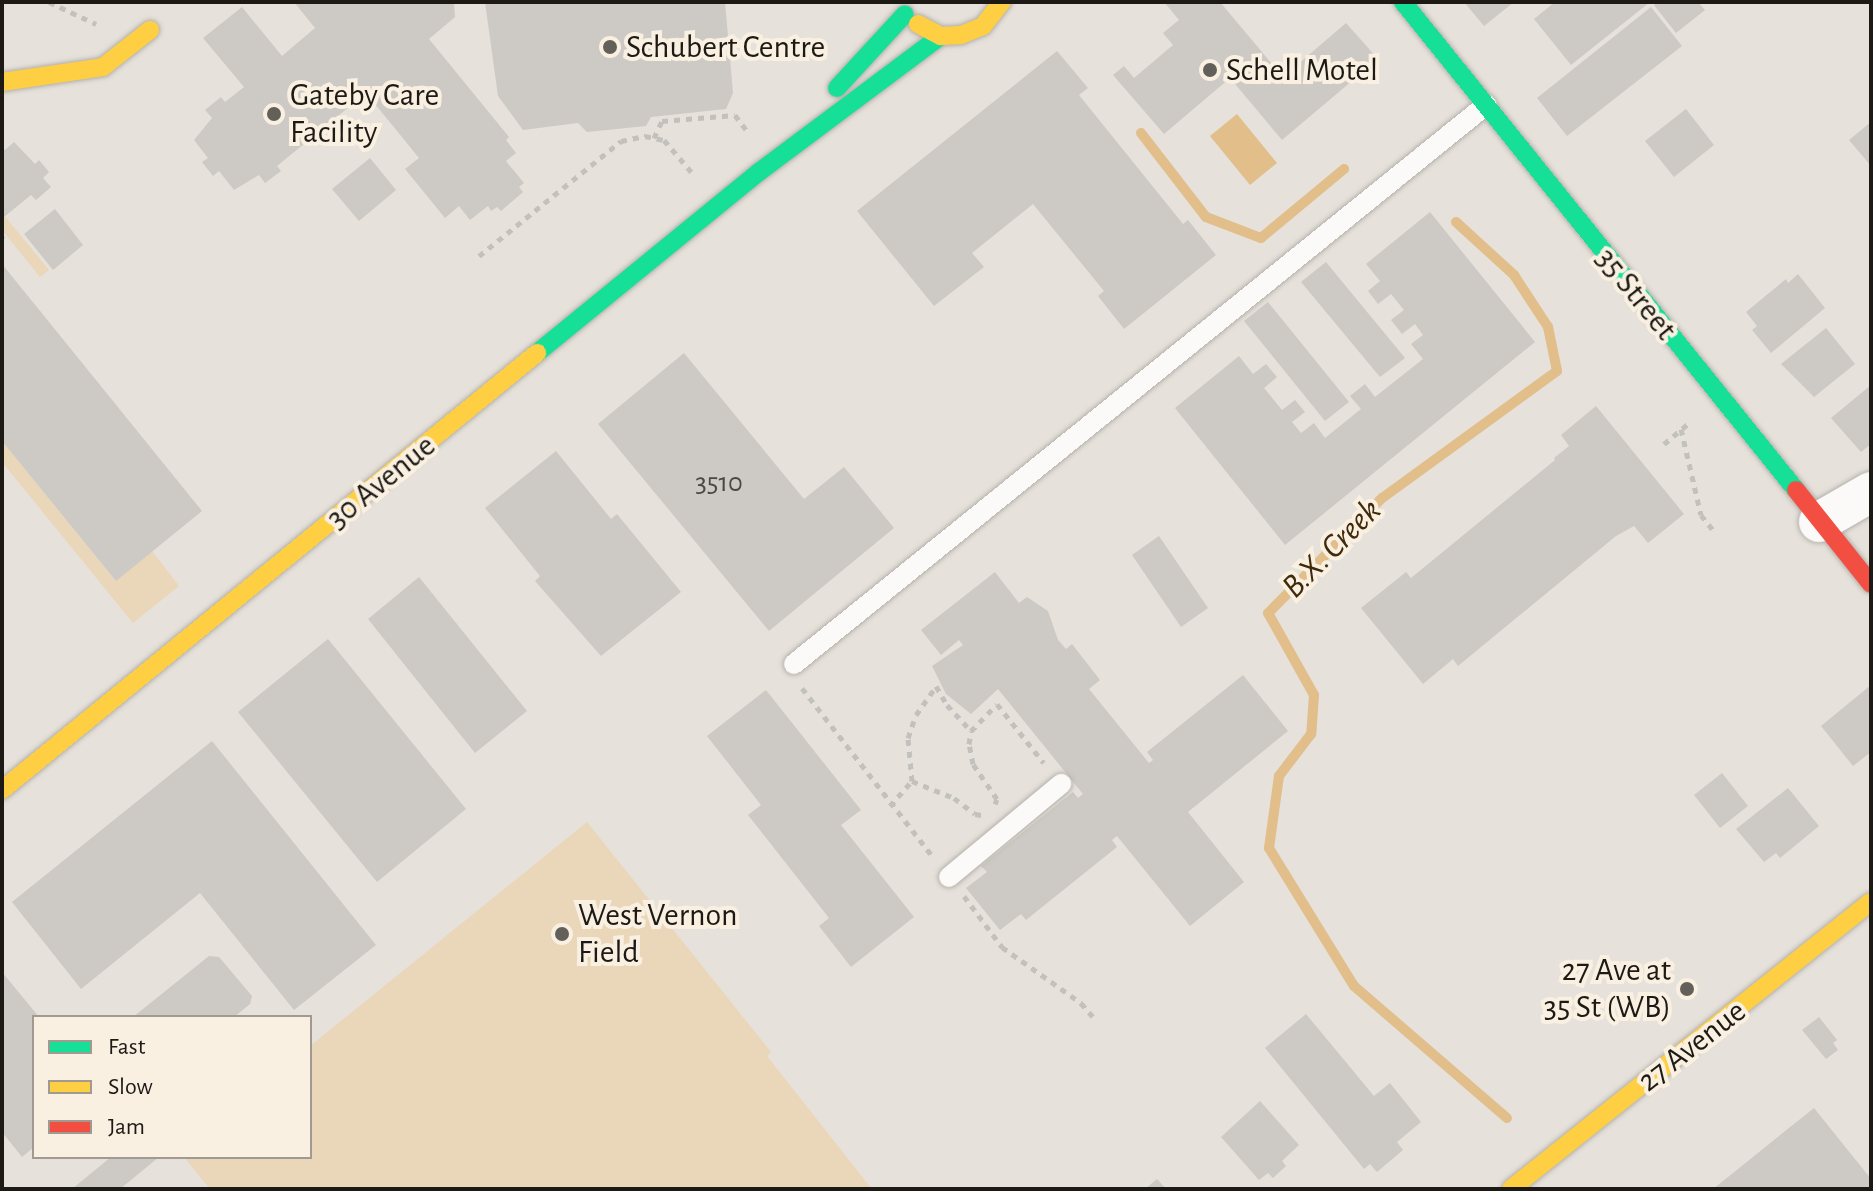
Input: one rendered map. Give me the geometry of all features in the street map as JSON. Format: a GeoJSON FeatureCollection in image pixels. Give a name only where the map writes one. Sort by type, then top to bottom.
{"type":"FeatureCollection","features":[{"type":"Feature","properties":{"kind":"street"},"geometry":{"type":"LineString","coordinates":[[902,8],[927,32],[941,36],[961,35],[983,26],[1002,2]]}},
{"type":"Feature","properties":{"kind":"street","name":"35 Street"},"geometry":{"type":"LineString","coordinates":[[1403,2],[1871,584]]}},
{"type":"Feature","properties":{"kind":"street","name":"30 Avenue"},"geometry":{"type":"LineString","coordinates":[[759,172],[902,8]]}},
{"type":"Feature","properties":{"kind":"street"},"geometry":{"type":"LineString","coordinates":[[2,82],[103,67],[150,30]]}},
{"type":"Feature","properties":{"kind":"street","name":"30 Avenue"},"geometry":{"type":"LineString","coordinates":[[2,790],[759,172],[941,36]]}},
{"type":"Feature","properties":{"kind":"street"},"geometry":{"type":"LineString","coordinates":[[1819,522],[1871,492]]}},
{"type":"Feature","properties":{"kind":"street","name":"27 Avenue"},"geometry":{"type":"LineString","coordinates":[[1511,1189],[1871,902]]}},
{"type":"Feature","properties":{"kind":"lane"},"geometry":{"type":"LineString","coordinates":[[794,664],[1486,105]]}},
{"type":"Feature","properties":{"kind":"lane"},"geometry":{"type":"LineString","coordinates":[[949,877],[1061,784]]}},
{"type":"Feature","properties":{"kind":"path"},"geometry":{"type":"LineString","coordinates":[[49,2],[100,26]]}},
{"type":"Feature","properties":{"kind":"path"},"geometry":{"type":"LineString","coordinates":[[654,138],[662,121],[735,115],[748,133]]}},
{"type":"Feature","properties":{"kind":"path"},"geometry":{"type":"LineString","coordinates":[[479,256],[621,141],[645,136],[664,140],[695,176]]}},
{"type":"Feature","properties":{"kind":"path"},"geometry":{"type":"LineString","coordinates":[[1664,444],[1691,421]]}},
{"type":"Feature","properties":{"kind":"path"},"geometry":{"type":"LineString","coordinates":[[1681,429],[1701,515],[1715,532]]}},
{"type":"Feature","properties":{"kind":"path"},"geometry":{"type":"LineString","coordinates":[[794,664],[796,679],[890,806],[1002,947],[1081,1003],[1093,1017]]}},
{"type":"Feature","properties":{"kind":"path"},"geometry":{"type":"LineString","coordinates":[[890,806],[912,781],[908,738],[916,715],[936,686],[947,705],[971,731],[973,764],[997,799],[993,809],[985,815],[975,814],[954,798],[912,781]]}},
{"type":"Feature","properties":{"kind":"path"},"geometry":{"type":"LineString","coordinates":[[971,731],[997,704],[1061,784]]}},
{"type":"Feature","properties":{"kind":"shaded area"},"geometry":{"type":"Polygon","coordinates":[[[1237,114],[1277,163],[1250,185],[1210,136],[1237,114]]]}},
{"type":"Feature","properties":{"kind":"shaded area"},"geometry":{"type":"Polygon","coordinates":[[[2,213],[49,270],[40,277],[2,230],[2,213]]]}},
{"type":"Feature","properties":{"kind":"shaded area"},"geometry":{"type":"Polygon","coordinates":[[[2,441],[115,580],[152,551],[179,586],[133,623],[2,462],[2,441]]]}},
{"type":"Feature","properties":{"kind":"shaded area","name":"West Vernon Field"},"geometry":{"type":"Polygon","coordinates":[[[587,822],[771,1052],[767,1056],[871,1188],[210,1189],[186,1159],[312,1159],[312,1044],[587,822]]]}},
{"type":"Feature","properties":{"kind":"building","name":"Gateby Care Facility"},"geometry":{"type":"Polygon","coordinates":[[[294,2],[454,2],[455,17],[429,39],[509,137],[506,140],[516,153],[506,161],[524,183],[519,187],[523,192],[501,211],[497,207],[491,211],[488,206],[470,220],[459,206],[445,218],[405,169],[419,158],[366,93],[277,166],[281,171],[265,183],[259,175],[234,190],[219,171],[213,176],[202,162],[208,158],[194,140],[212,118],[205,110],[221,97],[225,102],[244,87],[203,38],[242,7],[282,56],[315,28],[294,2]]]}},
{"type":"Feature","properties":{"kind":"building","name":"Schubert Centre"},"geometry":{"type":"Polygon","coordinates":[[[485,2],[725,2],[733,93],[726,109],[651,117],[646,126],[587,132],[578,123],[523,130],[498,96],[485,2]]]}},
{"type":"Feature","properties":{"kind":"building","name":"Schell Motel"},"geometry":{"type":"Polygon","coordinates":[[[1164,2],[1220,2],[1283,77],[1346,23],[1378,59],[1282,140],[1230,78],[1164,134],[1113,75],[1124,66],[1134,78],[1173,45],[1163,33],[1179,20],[1164,2]]]}},
{"type":"Feature","properties":{"kind":"building"},"geometry":{"type":"Polygon","coordinates":[[[1464,2],[1514,2],[1484,26],[1464,2]]]}},
{"type":"Feature","properties":{"kind":"building"},"geometry":{"type":"Polygon","coordinates":[[[1555,2],[1650,2],[1571,65],[1534,19],[1555,2]]]}},
{"type":"Feature","properties":{"kind":"building"},"geometry":{"type":"Polygon","coordinates":[[[1658,2],[1698,2],[1705,10],[1676,33],[1654,5],[1658,2]]]}},
{"type":"Feature","properties":{"kind":"building"},"geometry":{"type":"Polygon","coordinates":[[[1651,7],[1682,46],[1567,136],[1537,98],[1651,7]]]}},
{"type":"Feature","properties":{"kind":"building"},"geometry":{"type":"Polygon","coordinates":[[[1057,51],[1088,88],[1079,95],[1183,224],[1188,220],[1216,255],[1124,329],[1098,296],[1104,291],[1033,204],[972,253],[984,267],[934,306],[857,211],[1057,51]]]}},
{"type":"Feature","properties":{"kind":"building"},"geometry":{"type":"Polygon","coordinates":[[[1686,109],[1714,145],[1674,177],[1645,141],[1686,109]]]}},
{"type":"Feature","properties":{"kind":"building"},"geometry":{"type":"Polygon","coordinates":[[[1871,122],[1871,166],[1849,140],[1871,122]]]}},
{"type":"Feature","properties":{"kind":"building"},"geometry":{"type":"Polygon","coordinates":[[[14,142],[35,164],[39,160],[49,172],[43,178],[51,187],[36,200],[31,195],[4,217],[2,147],[5,150],[14,142]]]}},
{"type":"Feature","properties":{"kind":"building"},"geometry":{"type":"Polygon","coordinates":[[[370,158],[396,190],[359,221],[332,189],[370,158]]]}},
{"type":"Feature","properties":{"kind":"building"},"geometry":{"type":"Polygon","coordinates":[[[55,209],[83,245],[53,270],[24,234],[55,209]]]}},
{"type":"Feature","properties":{"kind":"building"},"geometry":{"type":"Polygon","coordinates":[[[1430,212],[1535,342],[1285,545],[1175,408],[1239,356],[1253,374],[1266,364],[1277,377],[1264,388],[1282,410],[1295,400],[1305,412],[1292,422],[1301,433],[1314,423],[1325,438],[1361,409],[1350,396],[1365,384],[1375,397],[1423,359],[1411,344],[1423,335],[1415,324],[1402,334],[1391,320],[1404,310],[1391,294],[1378,304],[1368,291],[1380,281],[1366,264],[1430,212]]]}},
{"type":"Feature","properties":{"kind":"building"},"geometry":{"type":"Polygon","coordinates":[[[1326,262],[1405,358],[1380,377],[1301,282],[1326,262]]]}},
{"type":"Feature","properties":{"kind":"building"},"geometry":{"type":"Polygon","coordinates":[[[2,264],[202,511],[116,581],[2,441],[2,264]]]}},
{"type":"Feature","properties":{"kind":"building"},"geometry":{"type":"Polygon","coordinates":[[[1798,274],[1825,308],[1771,353],[1752,330],[1757,326],[1746,312],[1786,279],[1788,283],[1798,274]]]}},
{"type":"Feature","properties":{"kind":"building"},"geometry":{"type":"Polygon","coordinates":[[[1268,302],[1349,402],[1325,421],[1244,321],[1268,302]]]}},
{"type":"Feature","properties":{"kind":"building"},"geometry":{"type":"Polygon","coordinates":[[[1826,328],[1855,364],[1814,397],[1781,364],[1826,328]]]}},
{"type":"Feature","properties":{"kind":"building"},"geometry":{"type":"Polygon","coordinates":[[[684,353],[804,499],[844,467],[894,528],[769,631],[598,424],[684,353]]]}},
{"type":"Feature","properties":{"kind":"building"},"geometry":{"type":"Polygon","coordinates":[[[1871,385],[1871,444],[1861,452],[1831,418],[1871,385]]]}},
{"type":"Feature","properties":{"kind":"building"},"geometry":{"type":"Polygon","coordinates":[[[1596,406],[1684,514],[1648,543],[1634,526],[1616,536],[1458,666],[1453,659],[1423,684],[1361,608],[1406,572],[1411,578],[1555,460],[1569,446],[1561,435],[1596,406]]]}},
{"type":"Feature","properties":{"kind":"building"},"geometry":{"type":"Polygon","coordinates":[[[556,451],[611,519],[617,514],[681,592],[601,656],[535,581],[540,576],[485,508],[556,451]]]}},
{"type":"Feature","properties":{"kind":"building"},"geometry":{"type":"Polygon","coordinates":[[[1159,536],[1208,608],[1181,627],[1132,555],[1159,536]]]}},
{"type":"Feature","properties":{"kind":"building"},"geometry":{"type":"Polygon","coordinates":[[[995,572],[1019,603],[1027,597],[1048,611],[1058,640],[1066,649],[1072,644],[1100,680],[1089,689],[1149,763],[1153,760],[1147,752],[1243,675],[1288,731],[1188,812],[1244,882],[1190,926],[1117,836],[1112,840],[1117,847],[1026,920],[1021,914],[1000,930],[966,888],[987,872],[981,866],[1073,792],[1078,798],[1083,794],[998,689],[971,714],[946,694],[932,666],[963,645],[959,640],[941,655],[921,630],[995,572]]]}},
{"type":"Feature","properties":{"kind":"building"},"geometry":{"type":"Polygon","coordinates":[[[419,577],[527,711],[475,753],[368,619],[419,577]]]}},
{"type":"Feature","properties":{"kind":"building"},"geometry":{"type":"Polygon","coordinates":[[[328,639],[466,809],[377,882],[238,712],[328,639]]]}},
{"type":"Feature","properties":{"kind":"building"},"geometry":{"type":"Polygon","coordinates":[[[1871,685],[1871,752],[1853,766],[1821,726],[1871,685]]]}},
{"type":"Feature","properties":{"kind":"building"},"geometry":{"type":"Polygon","coordinates":[[[766,690],[861,810],[841,825],[914,917],[851,967],[819,926],[829,918],[748,815],[761,805],[707,736],[766,690]]]}},
{"type":"Feature","properties":{"kind":"building"},"geometry":{"type":"Polygon","coordinates":[[[212,741],[376,945],[294,1010],[200,893],[81,989],[12,902],[212,741]]]}},
{"type":"Feature","properties":{"kind":"building"},"geometry":{"type":"Polygon","coordinates":[[[1722,773],[1748,806],[1720,828],[1694,795],[1722,773]]]}},
{"type":"Feature","properties":{"kind":"building"},"geometry":{"type":"Polygon","coordinates":[[[1788,788],[1819,826],[1780,858],[1776,853],[1764,862],[1736,829],[1788,788]]]}},
{"type":"Feature","properties":{"kind":"building"},"geometry":{"type":"Polygon","coordinates":[[[209,956],[219,957],[252,996],[250,1004],[236,1015],[135,1015],[209,956]]]}},
{"type":"Feature","properties":{"kind":"building"},"geometry":{"type":"Polygon","coordinates":[[[2,972],[37,1015],[32,1015],[32,1149],[22,1157],[2,1132],[2,972]]]}},
{"type":"Feature","properties":{"kind":"building"},"geometry":{"type":"Polygon","coordinates":[[[1306,1014],[1374,1096],[1390,1083],[1421,1122],[1397,1142],[1403,1150],[1377,1172],[1370,1164],[1364,1169],[1265,1048],[1306,1014]]]}},
{"type":"Feature","properties":{"kind":"building"},"geometry":{"type":"Polygon","coordinates":[[[1819,1017],[1837,1040],[1833,1043],[1838,1050],[1826,1059],[1802,1030],[1819,1017]]]}},
{"type":"Feature","properties":{"kind":"building"},"geometry":{"type":"Polygon","coordinates":[[[1260,1101],[1299,1145],[1282,1161],[1286,1166],[1273,1178],[1268,1173],[1259,1180],[1221,1137],[1260,1101]]]}},
{"type":"Feature","properties":{"kind":"building"},"geometry":{"type":"Polygon","coordinates":[[[1814,1108],[1871,1179],[1871,1189],[1713,1189],[1814,1108]]]}},
{"type":"Feature","properties":{"kind":"building"},"geometry":{"type":"Polygon","coordinates":[[[109,1159],[157,1159],[120,1189],[72,1189],[109,1159]]]}},
{"type":"Feature","properties":{"kind":"building"},"geometry":{"type":"Polygon","coordinates":[[[1157,1179],[1166,1189],[1145,1189],[1157,1179]]]}},
{"type":"Feature","properties":{"kind":"waterway","name":"B.X. Creek"},"geometry":{"type":"LineString","coordinates":[[1141,133],[1206,217],[1261,238],[1344,169]]}},
{"type":"Feature","properties":{"kind":"waterway","name":"B.X. Creek"},"geometry":{"type":"LineString","coordinates":[[1456,222],[1514,275],[1548,327],[1557,371],[1382,498],[1268,613],[1314,695],[1311,734],[1279,776],[1269,848],[1354,986],[1507,1118]]}},
{"type":"Feature","properties":{"kind":"traffic: fast"},"geometry":{"type":"LineString","coordinates":[[1403,2],[1796,490]]}},
{"type":"Feature","properties":{"kind":"traffic: fast"},"geometry":{"type":"LineString","coordinates":[[837,88],[905,14]]}},
{"type":"Feature","properties":{"kind":"traffic: fast"},"geometry":{"type":"LineString","coordinates":[[537,353],[759,172],[941,36]]}},
{"type":"Feature","properties":{"kind":"traffic: slow"},"geometry":{"type":"LineString","coordinates":[[918,24],[941,36],[961,35],[983,26],[1002,2]]}},
{"type":"Feature","properties":{"kind":"traffic: slow"},"geometry":{"type":"LineString","coordinates":[[2,82],[103,67],[150,30]]}},
{"type":"Feature","properties":{"kind":"traffic: slow"},"geometry":{"type":"LineString","coordinates":[[2,790],[537,353]]}},
{"type":"Feature","properties":{"kind":"traffic: slow"},"geometry":{"type":"LineString","coordinates":[[1511,1189],[1871,902]]}},
{"type":"Feature","properties":{"kind":"traffic: jam"},"geometry":{"type":"LineString","coordinates":[[1796,490],[1871,584]]}},
{"type":"Feature","properties":{"kind":"place","name":"Schubert Centre"},"geometry":{"type":"Point","coordinates":[610,47]}},
{"type":"Feature","properties":{"kind":"place","name":"Schell Motel"},"geometry":{"type":"Point","coordinates":[1210,70]}},
{"type":"Feature","properties":{"kind":"place","name":"Gateby Care Facility"},"geometry":{"type":"Point","coordinates":[274,114]}},
{"type":"Feature","properties":{"kind":"place","name":"West Vernon Field"},"geometry":{"type":"Point","coordinates":[562,934]}},
{"type":"Feature","properties":{"kind":"place","name":"27 Ave at 35 St (WB)"},"geometry":{"type":"Point","coordinates":[1687,989]}}]}
